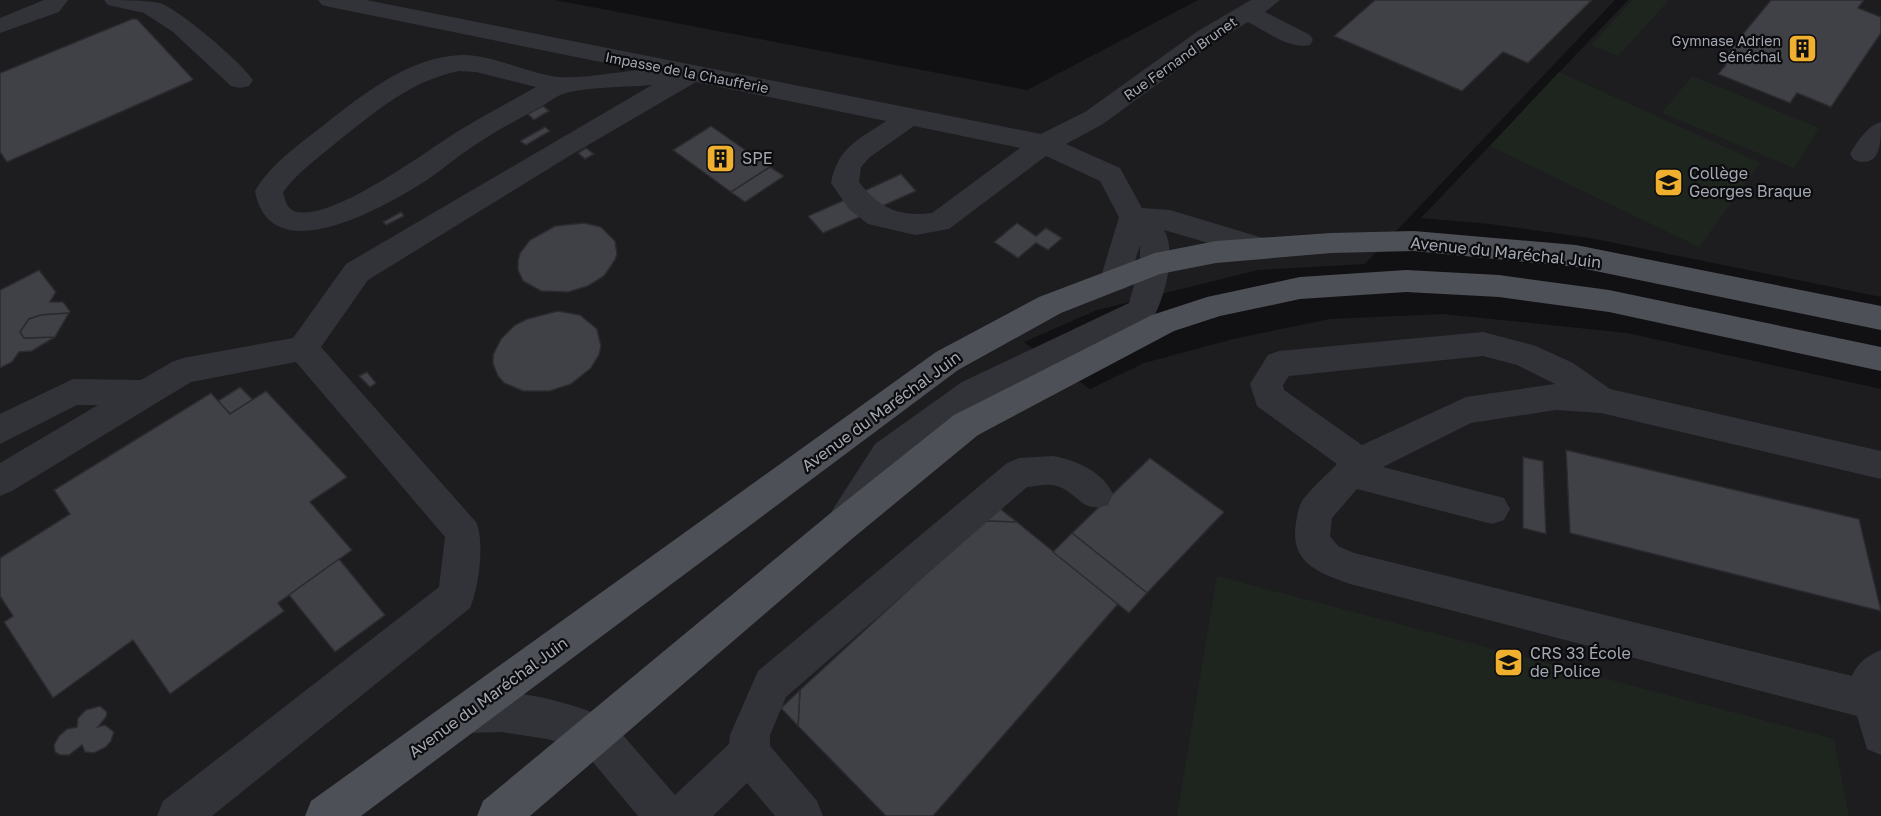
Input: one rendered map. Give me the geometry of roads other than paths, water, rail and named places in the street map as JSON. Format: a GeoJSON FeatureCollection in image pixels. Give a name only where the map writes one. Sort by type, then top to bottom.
{"type":"FeatureCollection","features":[{"type":"Feature","properties":{"kind":"main road","name":"Avenue du Maréchal Juin"},"geometry":{"type":"LineString","coordinates":[[326,816],[947,360],[1050,305],[1155,264],[1216,252],[1414,241],[1576,256],[1881,318]]}},
{"type":"Feature","properties":{"kind":"main road"},"geometry":{"type":"LineString","coordinates":[[498,816],[840,527],[966,425],[1154,327],[1218,305],[1300,288],[1406,281],[1499,286],[1609,301],[1881,358]]}},
{"type":"Feature","properties":{"kind":"street"},"geometry":{"type":"LineString","coordinates":[[0,26],[51,7],[56,0]]}},
{"type":"Feature","properties":{"kind":"street"},"geometry":{"type":"LineString","coordinates":[[116,0],[152,8],[182,27],[240,80]]}},
{"type":"Feature","properties":{"kind":"street","name":"Impasse de la Chaufferie"},"geometry":{"type":"LineString","coordinates":[[330,0],[1044,144],[1110,175],[1133,217]]}},
{"type":"Feature","properties":{"kind":"street"},"geometry":{"type":"LineString","coordinates":[[1257,6],[1301,40]]}},
{"type":"Feature","properties":{"kind":"street","name":"Rue Fernand Brunet"},"geometry":{"type":"LineString","coordinates":[[910,117],[860,151],[848,165],[845,183],[860,202],[878,217],[915,225],[939,222],[1044,144],[1094,118],[1207,36],[1257,6]]}},
{"type":"Feature","properties":{"kind":"street"},"geometry":{"type":"LineString","coordinates":[[559,86],[469,136],[412,177],[323,220],[285,219],[272,207],[268,191],[286,169],[383,92],[430,69],[459,63],[476,64],[559,86],[693,74]]}},
{"type":"Feature","properties":{"kind":"street"},"geometry":{"type":"LineString","coordinates":[[0,481],[183,370],[303,348],[357,272],[561,149],[693,74]]}},
{"type":"Feature","properties":{"kind":"street"},"geometry":{"type":"LineString","coordinates":[[1864,154],[1881,131]]}},
{"type":"Feature","properties":{"kind":"street"},"geometry":{"type":"LineString","coordinates":[[1133,217],[1170,220],[1263,248]]}},
{"type":"Feature","properties":{"kind":"street"},"geometry":{"type":"LineString","coordinates":[[840,527],[887,454],[974,391],[1142,310],[1155,264],[1154,237],[1133,217]]}},
{"type":"Feature","properties":{"kind":"street"},"geometry":{"type":"LineString","coordinates":[[1115,280],[1133,217]]}},
{"type":"Feature","properties":{"kind":"street"},"geometry":{"type":"LineString","coordinates":[[1492,509],[1355,467],[1269,398],[1266,384],[1280,364],[1483,344],[1525,355],[1562,372],[1601,400]]}},
{"type":"Feature","properties":{"kind":"street"},"geometry":{"type":"LineString","coordinates":[[178,816],[457,596],[463,532],[303,348]]}},
{"type":"Feature","properties":{"kind":"street"},"geometry":{"type":"LineString","coordinates":[[0,430],[73,392],[145,393]]}},
{"type":"Feature","properties":{"kind":"street"},"geometry":{"type":"LineString","coordinates":[[1879,702],[1342,564],[1325,556],[1311,540],[1315,512],[1355,467],[1466,410],[1556,397],[1601,400],[1881,465]]}},
{"type":"Feature","properties":{"kind":"street"},"geometry":{"type":"LineString","coordinates":[[801,816],[749,753],[750,735],[772,684],[1019,473],[1052,469],[1072,475],[1096,494]]}},
{"type":"Feature","properties":{"kind":"street"},"geometry":{"type":"LineString","coordinates":[[467,713],[502,712],[547,719],[595,733],[666,816]]}},
{"type":"Feature","properties":{"kind":"street"},"geometry":{"type":"LineString","coordinates":[[683,816],[749,753]]}},
{"type":"Feature","properties":{"kind":"place","name":"Gymnase Adrien Sénéchal"},"geometry":{"type":"Point","coordinates":[1802,48]}},
{"type":"Feature","properties":{"kind":"place","name":"SPE"},"geometry":{"type":"Point","coordinates":[721,158]}},
{"type":"Feature","properties":{"kind":"place","name":"Collège Georges Braque"},"geometry":{"type":"Point","coordinates":[1668,182]}},
{"type":"Feature","properties":{"kind":"place","name":"CRS 33 École de Police"},"geometry":{"type":"Point","coordinates":[1509,662]}}]}
